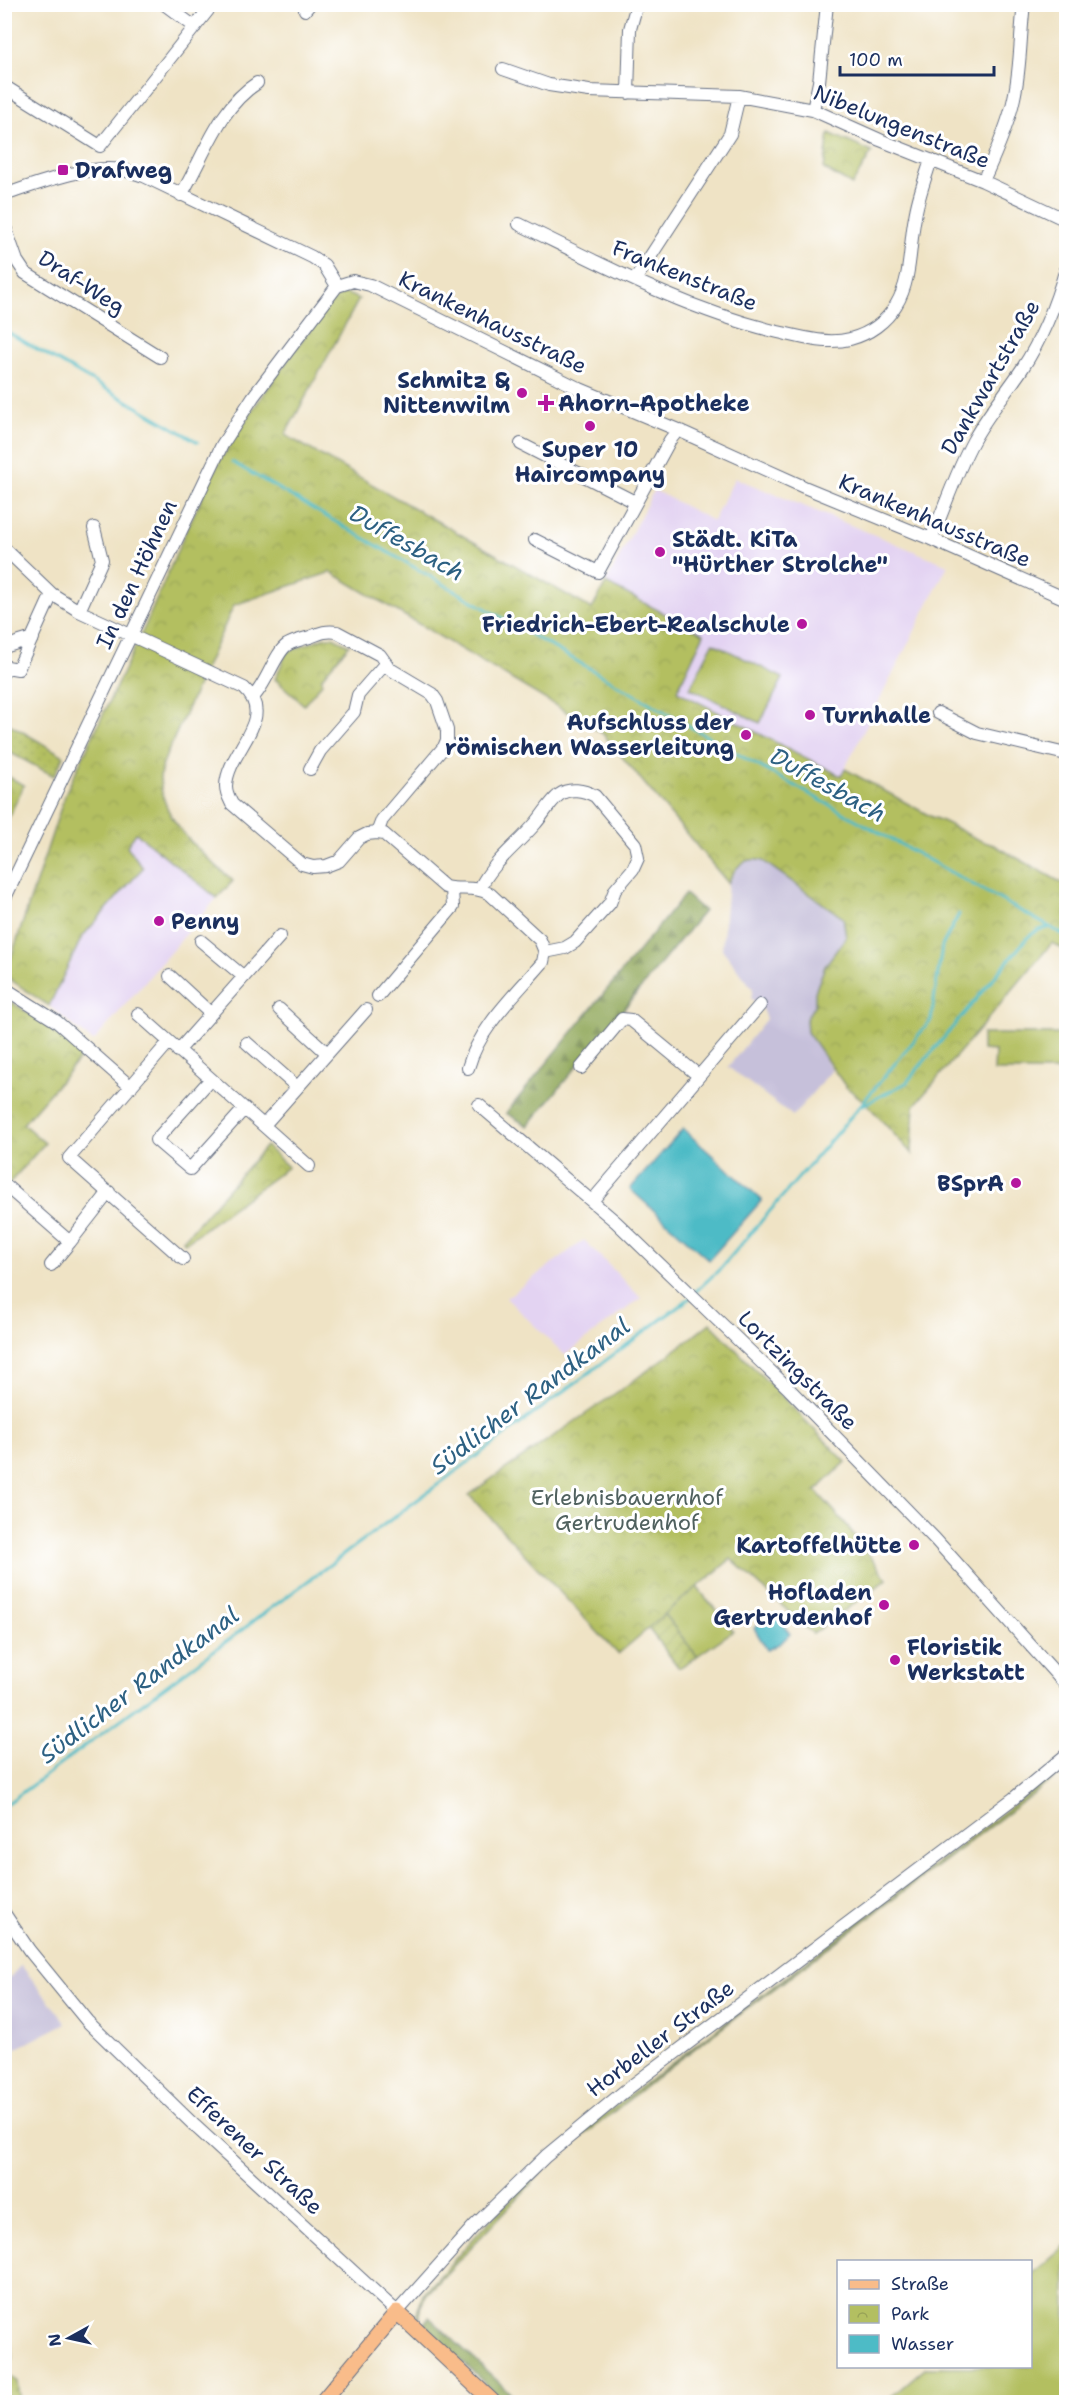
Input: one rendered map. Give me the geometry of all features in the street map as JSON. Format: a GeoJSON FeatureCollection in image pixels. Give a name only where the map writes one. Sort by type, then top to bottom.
{"type":"FeatureCollection","features":[{"type":"Feature","properties":{"kind":"main road","name":"Horbeller Straße"},"geometry":{"type":"LineString","coordinates":[[322,2403],[397,2312]]}},
{"type":"Feature","properties":{"kind":"main road","name":"Efferener Straße"},"geometry":{"type":"LineString","coordinates":[[397,2312],[493,2403]]}},
{"type":"Feature","properties":{"kind":"street"},"geometry":{"type":"LineString","coordinates":[[164,4],[195,27]]}},
{"type":"Feature","properties":{"kind":"street"},"geometry":{"type":"LineString","coordinates":[[4,86],[100,146],[213,4]]}},
{"type":"Feature","properties":{"kind":"street"},"geometry":{"type":"LineString","coordinates":[[628,93],[630,29],[637,4]]}},
{"type":"Feature","properties":{"kind":"street"},"geometry":{"type":"LineString","coordinates":[[813,110],[820,71],[827,4]]}},
{"type":"Feature","properties":{"kind":"street"},"geometry":{"type":"LineString","coordinates":[[983,181],[1009,116],[1014,97],[1023,35],[1024,4]]}},
{"type":"Feature","properties":{"kind":"street","name":"Nibelungenstraße"},"geometry":{"type":"LineString","coordinates":[[503,69],[549,85],[628,93],[739,96],[813,110],[983,181],[1066,220]]}},
{"type":"Feature","properties":{"kind":"street"},"geometry":{"type":"LineString","coordinates":[[181,195],[198,167],[213,133],[245,91],[257,83]]}},
{"type":"Feature","properties":{"kind":"street"},"geometry":{"type":"LineString","coordinates":[[635,280],[730,134],[739,96]]}},
{"type":"Feature","properties":{"kind":"street","name":"Frankenstraße"},"geometry":{"type":"LineString","coordinates":[[519,224],[666,295],[723,317],[813,339],[848,340],[867,333],[885,320],[897,304],[906,281],[916,210],[931,160]]}},
{"type":"Feature","properties":{"kind":"street"},"geometry":{"type":"LineString","coordinates":[[4,195],[57,178],[90,171],[120,170],[144,176],[312,257],[324,265],[338,286]]}},
{"type":"Feature","properties":{"kind":"street","name":"Draf-Weg"},"geometry":{"type":"LineString","coordinates":[[4,224],[17,261],[25,273],[160,357]]}},
{"type":"Feature","properties":{"kind":"street","name":"Dankwartstraße"},"geometry":{"type":"LineString","coordinates":[[931,539],[972,442],[1021,371],[1042,335],[1057,302],[1066,268]]}},
{"type":"Feature","properties":{"kind":"street","name":"Krankenhausstraße"},"geometry":{"type":"LineString","coordinates":[[338,286],[353,281],[370,285],[580,388],[1066,599]]}},
{"type":"Feature","properties":{"kind":"street","name":"In den Höhnen"},"geometry":{"type":"LineString","coordinates":[[4,900],[222,445],[253,397],[338,286]]}},
{"type":"Feature","properties":{"kind":"street"},"geometry":{"type":"LineString","coordinates":[[535,540],[598,572],[635,502],[678,430]]}},
{"type":"Feature","properties":{"kind":"street"},"geometry":{"type":"LineString","coordinates":[[521,444],[635,502]]}},
{"type":"Feature","properties":{"kind":"street"},"geometry":{"type":"LineString","coordinates":[[79,611],[102,560],[94,528]]}},
{"type":"Feature","properties":{"kind":"street"},"geometry":{"type":"LineString","coordinates":[[4,548],[52,594],[79,611],[244,688],[254,696],[257,708],[256,719],[231,766],[226,783],[227,792],[232,804],[302,864],[313,867],[326,866],[339,861],[359,838],[367,834],[384,834],[445,887],[480,888],[490,894],[540,940],[545,952],[543,962],[488,1027],[473,1050],[468,1068]]}},
{"type":"Feature","properties":{"kind":"street"},"geometry":{"type":"LineString","coordinates":[[5,667],[18,669],[52,594]]}},
{"type":"Feature","properties":{"kind":"street"},"geometry":{"type":"LineString","coordinates":[[254,696],[266,682],[282,649],[323,632],[337,632],[380,655],[390,669],[432,694],[443,717],[447,740],[444,747],[382,820],[377,833]]}},
{"type":"Feature","properties":{"kind":"street"},"geometry":{"type":"LineString","coordinates":[[4,647],[33,638]]}},
{"type":"Feature","properties":{"kind":"street"},"geometry":{"type":"LineString","coordinates":[[310,769],[321,751],[354,712],[358,695],[385,664]]}},
{"type":"Feature","properties":{"kind":"street"},"geometry":{"type":"LineString","coordinates":[[938,714],[977,733],[1066,754]]}},
{"type":"Feature","properties":{"kind":"street"},"geometry":{"type":"LineString","coordinates":[[480,888],[500,859],[536,824],[559,795],[577,790],[595,795],[635,844],[638,858],[633,869],[615,890],[610,903],[575,942],[565,948],[545,952]]}},
{"type":"Feature","properties":{"kind":"street"},"geometry":{"type":"LineString","coordinates":[[378,996],[453,907],[452,889]]}},
{"type":"Feature","properties":{"kind":"street"},"geometry":{"type":"LineString","coordinates":[[178,1051],[280,936]]}},
{"type":"Feature","properties":{"kind":"street"},"geometry":{"type":"LineString","coordinates":[[201,941],[244,977]]}},
{"type":"Feature","properties":{"kind":"street"},"geometry":{"type":"LineString","coordinates":[[170,976],[210,1013]]}},
{"type":"Feature","properties":{"kind":"street"},"geometry":{"type":"LineString","coordinates":[[4,988],[56,1021],[131,1087]]}},
{"type":"Feature","properties":{"kind":"street"},"geometry":{"type":"LineString","coordinates":[[592,1201],[760,1005]]}},
{"type":"Feature","properties":{"kind":"street"},"geometry":{"type":"LineString","coordinates":[[279,1010],[327,1053]]}},
{"type":"Feature","properties":{"kind":"street"},"geometry":{"type":"LineString","coordinates":[[264,1125],[366,1010]]}},
{"type":"Feature","properties":{"kind":"street"},"geometry":{"type":"LineString","coordinates":[[138,1014],[309,1166]]}},
{"type":"Feature","properties":{"kind":"street"},"geometry":{"type":"LineString","coordinates":[[581,1068],[625,1019],[631,1020],[699,1076]]}},
{"type":"Feature","properties":{"kind":"street"},"geometry":{"type":"LineString","coordinates":[[169,1042],[69,1158],[183,1259]]}},
{"type":"Feature","properties":{"kind":"street"},"geometry":{"type":"LineString","coordinates":[[247,1044],[297,1087]]}},
{"type":"Feature","properties":{"kind":"street"},"geometry":{"type":"LineString","coordinates":[[210,1080],[156,1140],[190,1169],[244,1109]]}},
{"type":"Feature","properties":{"kind":"street","name":"Lortzingstraße"},"geometry":{"type":"LineString","coordinates":[[479,1105],[592,1201],[789,1389],[863,1464],[1010,1621],[1066,1685]]}},
{"type":"Feature","properties":{"kind":"street"},"geometry":{"type":"LineString","coordinates":[[6,1186],[70,1242]]}},
{"type":"Feature","properties":{"kind":"street"},"geometry":{"type":"LineString","coordinates":[[51,1265],[109,1192]]}},
{"type":"Feature","properties":{"kind":"street","name":"Horbeller Straße"},"geometry":{"type":"LineString","coordinates":[[397,2312],[475,2225],[546,2156],[626,2090],[1005,1805],[1066,1755]]}},
{"type":"Feature","properties":{"kind":"street","name":"Efferener Straße"},"geometry":{"type":"LineString","coordinates":[[4,1913],[29,1950],[87,2021],[195,2126],[397,2312]]}},
{"type":"Feature","properties":{"kind":"shaded area","name":"Friedrich-Ebert-Realschule"},"geometry":{"type":"Polygon","coordinates":[[[735,478],[948,565],[841,776],[677,691],[704,634],[606,583],[654,490],[713,521],[735,478]]]}},
{"type":"Feature","properties":{"kind":"shaded area"},"geometry":{"type":"Polygon","coordinates":[[[136,833],[217,898],[94,1041],[49,1006],[82,937],[142,868],[127,846],[136,833]]]}},
{"type":"Feature","properties":{"kind":"shaded area"},"geometry":{"type":"Polygon","coordinates":[[[754,858],[763,861],[843,918],[846,937],[825,966],[815,992],[815,1004],[806,1019],[807,1032],[832,1070],[793,1116],[728,1067],[766,1019],[762,1009],[751,998],[753,989],[722,949],[728,883],[740,864],[754,858]]]}},
{"type":"Feature","properties":{"kind":"shaded area"},"geometry":{"type":"Polygon","coordinates":[[[584,1240],[641,1298],[565,1355],[506,1298],[584,1240]]]}},
{"type":"Feature","properties":{"kind":"shaded area"},"geometry":{"type":"Polygon","coordinates":[[[21,1965],[66,2023],[8,2053],[6,1982],[21,1965]]]}},
{"type":"Feature","properties":{"kind":"green space"},"geometry":{"type":"Polygon","coordinates":[[[829,133],[872,152],[852,185],[824,169],[829,133]]]}},
{"type":"Feature","properties":{"kind":"green space"},"geometry":{"type":"Polygon","coordinates":[[[345,293],[359,299],[285,435],[592,609],[606,583],[704,634],[677,691],[841,776],[845,769],[932,817],[978,840],[994,845],[1066,885],[1066,951],[1052,943],[914,1106],[912,1154],[865,1102],[846,1087],[807,1032],[806,1019],[815,1004],[815,992],[825,966],[846,937],[843,918],[763,861],[750,860],[741,864],[728,883],[602,733],[331,572],[234,605],[162,767],[160,778],[162,794],[176,823],[197,848],[233,881],[217,898],[136,833],[127,846],[143,868],[82,937],[49,1006],[5,976],[66,792],[145,626],[219,462],[253,409],[320,315],[332,300],[345,293]]]}},
{"type":"Feature","properties":{"kind":"green space"},"geometry":{"type":"Polygon","coordinates":[[[325,637],[333,637],[349,645],[322,677],[322,683],[304,705],[275,679],[287,652],[325,637]]]}},
{"type":"Feature","properties":{"kind":"green space"},"geometry":{"type":"Polygon","coordinates":[[[713,643],[783,678],[760,723],[690,688],[713,643]]]}},
{"type":"Feature","properties":{"kind":"green space"},"geometry":{"type":"Polygon","coordinates":[[[4,721],[64,756],[54,776],[5,750],[4,721]]]}},
{"type":"Feature","properties":{"kind":"green space"},"geometry":{"type":"Polygon","coordinates":[[[5,775],[24,785],[5,825],[5,775]]]}},
{"type":"Feature","properties":{"kind":"green space"},"geometry":{"type":"Polygon","coordinates":[[[685,894],[704,911],[528,1126],[506,1113],[685,894]]]}},
{"type":"Feature","properties":{"kind":"green space"},"geometry":{"type":"Polygon","coordinates":[[[5,998],[41,1021],[81,1054],[81,1057],[23,1124],[45,1143],[5,1188],[5,998]]]}},
{"type":"Feature","properties":{"kind":"green space"},"geometry":{"type":"Polygon","coordinates":[[[982,1034],[1066,1034],[1066,1071],[994,1071],[995,1051],[982,1050],[982,1034]]]}},
{"type":"Feature","properties":{"kind":"green space"},"geometry":{"type":"Polygon","coordinates":[[[266,1146],[288,1167],[185,1243],[183,1240],[266,1146]]]}},
{"type":"Feature","properties":{"kind":"green space","name":"Erlebnisbauernhof Gertrudenhof"},"geometry":{"type":"Polygon","coordinates":[[[710,1323],[846,1462],[816,1491],[845,1523],[887,1579],[813,1634],[731,1559],[618,1654],[469,1495],[621,1389],[710,1323]]]}},
{"type":"Feature","properties":{"kind":"green space"},"geometry":{"type":"Polygon","coordinates":[[[697,1587],[733,1631],[697,1656],[664,1614],[697,1587]]]}},
{"type":"Feature","properties":{"kind":"green space"},"geometry":{"type":"Polygon","coordinates":[[[664,1614],[697,1656],[679,1668],[648,1628],[664,1614]]]}},
{"type":"Feature","properties":{"kind":"green space"},"geometry":{"type":"Polygon","coordinates":[[[1066,1765],[1066,1769],[1057,1776],[662,2073],[552,2161],[550,2159],[601,2117],[1066,1765]]]}},
{"type":"Feature","properties":{"kind":"green space"},"geometry":{"type":"Polygon","coordinates":[[[540,2169],[545,2169],[426,2295],[420,2308],[420,2319],[417,2313],[423,2295],[540,2169]]]}},
{"type":"Feature","properties":{"kind":"green space"},"geometry":{"type":"Polygon","coordinates":[[[1066,2245],[1066,2402],[885,2402],[925,2368],[1032,2368],[1032,2275],[1066,2245]]]}},
{"type":"Feature","properties":{"kind":"green space"},"geometry":{"type":"Polygon","coordinates":[[[4,2308],[8,2312],[13,2359],[9,2366],[5,2364],[4,2308]]]}},
{"type":"Feature","properties":{"kind":"green space"},"geometry":{"type":"Polygon","coordinates":[[[429,2317],[520,2402],[504,2402],[423,2324],[429,2317]]]}},
{"type":"Feature","properties":{"kind":"green space"},"geometry":{"type":"Polygon","coordinates":[[[10,2376],[17,2382],[20,2402],[6,2402],[5,2378],[10,2376]]]}},
{"type":"Feature","properties":{"kind":"water"},"geometry":{"type":"Polygon","coordinates":[[[683,1129],[762,1200],[709,1260],[630,1189],[683,1129]]]}},
{"type":"Feature","properties":{"kind":"water"},"geometry":{"type":"Polygon","coordinates":[[[775,1614],[790,1634],[781,1643],[767,1650],[754,1628],[775,1614]]]}},
{"type":"Feature","properties":{"kind":"waterway","name":"Duffesbach"},"geometry":{"type":"LineString","coordinates":[[4,330],[198,442]]}},
{"type":"Feature","properties":{"kind":"waterway","name":"Duffesbach"},"geometry":{"type":"LineString","coordinates":[[232,462],[748,760],[1066,936]]}},
{"type":"Feature","properties":{"kind":"waterway","name":"Südlicher Randkanal"},"geometry":{"type":"LineString","coordinates":[[694,1293],[721,1268],[931,1020],[942,946],[959,914]]}},
{"type":"Feature","properties":{"kind":"waterway"},"geometry":{"type":"LineString","coordinates":[[863,1105],[906,1083],[1028,937],[1038,930],[1048,928]]}},
{"type":"Feature","properties":{"kind":"waterway","name":"Südlicher Randkanal"},"geometry":{"type":"LineString","coordinates":[[4,1806],[690,1298]]}},
{"type":"Feature","properties":{"kind":"place","name":"Drafweg"},"geometry":{"type":"Point","coordinates":[63,170]}},
{"type":"Feature","properties":{"kind":"place","name":"Schmitz & Nittenwilm"},"geometry":{"type":"Point","coordinates":[522,393]}},
{"type":"Feature","properties":{"kind":"place","name":"Ahorn-Apotheke"},"geometry":{"type":"Point","coordinates":[546,403]}},
{"type":"Feature","properties":{"kind":"place","name":"Super 10 Haircompany"},"geometry":{"type":"Point","coordinates":[590,426]}},
{"type":"Feature","properties":{"kind":"place","name":"Städt. KiTa \"Hürther Strolche\""},"geometry":{"type":"Point","coordinates":[660,552]}},
{"type":"Feature","properties":{"kind":"place","name":"Friedrich-Ebert-Realschule"},"geometry":{"type":"Point","coordinates":[802,624]}},
{"type":"Feature","properties":{"kind":"place","name":"Turnhalle"},"geometry":{"type":"Point","coordinates":[810,715]}},
{"type":"Feature","properties":{"kind":"place","name":"Aufschluss der römischen Wasserleitung"},"geometry":{"type":"Point","coordinates":[746,735]}},
{"type":"Feature","properties":{"kind":"place","name":"Penny"},"geometry":{"type":"Point","coordinates":[159,921]}},
{"type":"Feature","properties":{"kind":"place","name":"BSprA"},"geometry":{"type":"Point","coordinates":[1016,1183]}},
{"type":"Feature","properties":{"kind":"place","name":"Kartoffelhütte"},"geometry":{"type":"Point","coordinates":[914,1545]}},
{"type":"Feature","properties":{"kind":"place","name":"Hofladen Gertrudenhof"},"geometry":{"type":"Point","coordinates":[884,1605]}},
{"type":"Feature","properties":{"kind":"place","name":"Floristik Werkstatt"},"geometry":{"type":"Point","coordinates":[895,1660]}}]}
